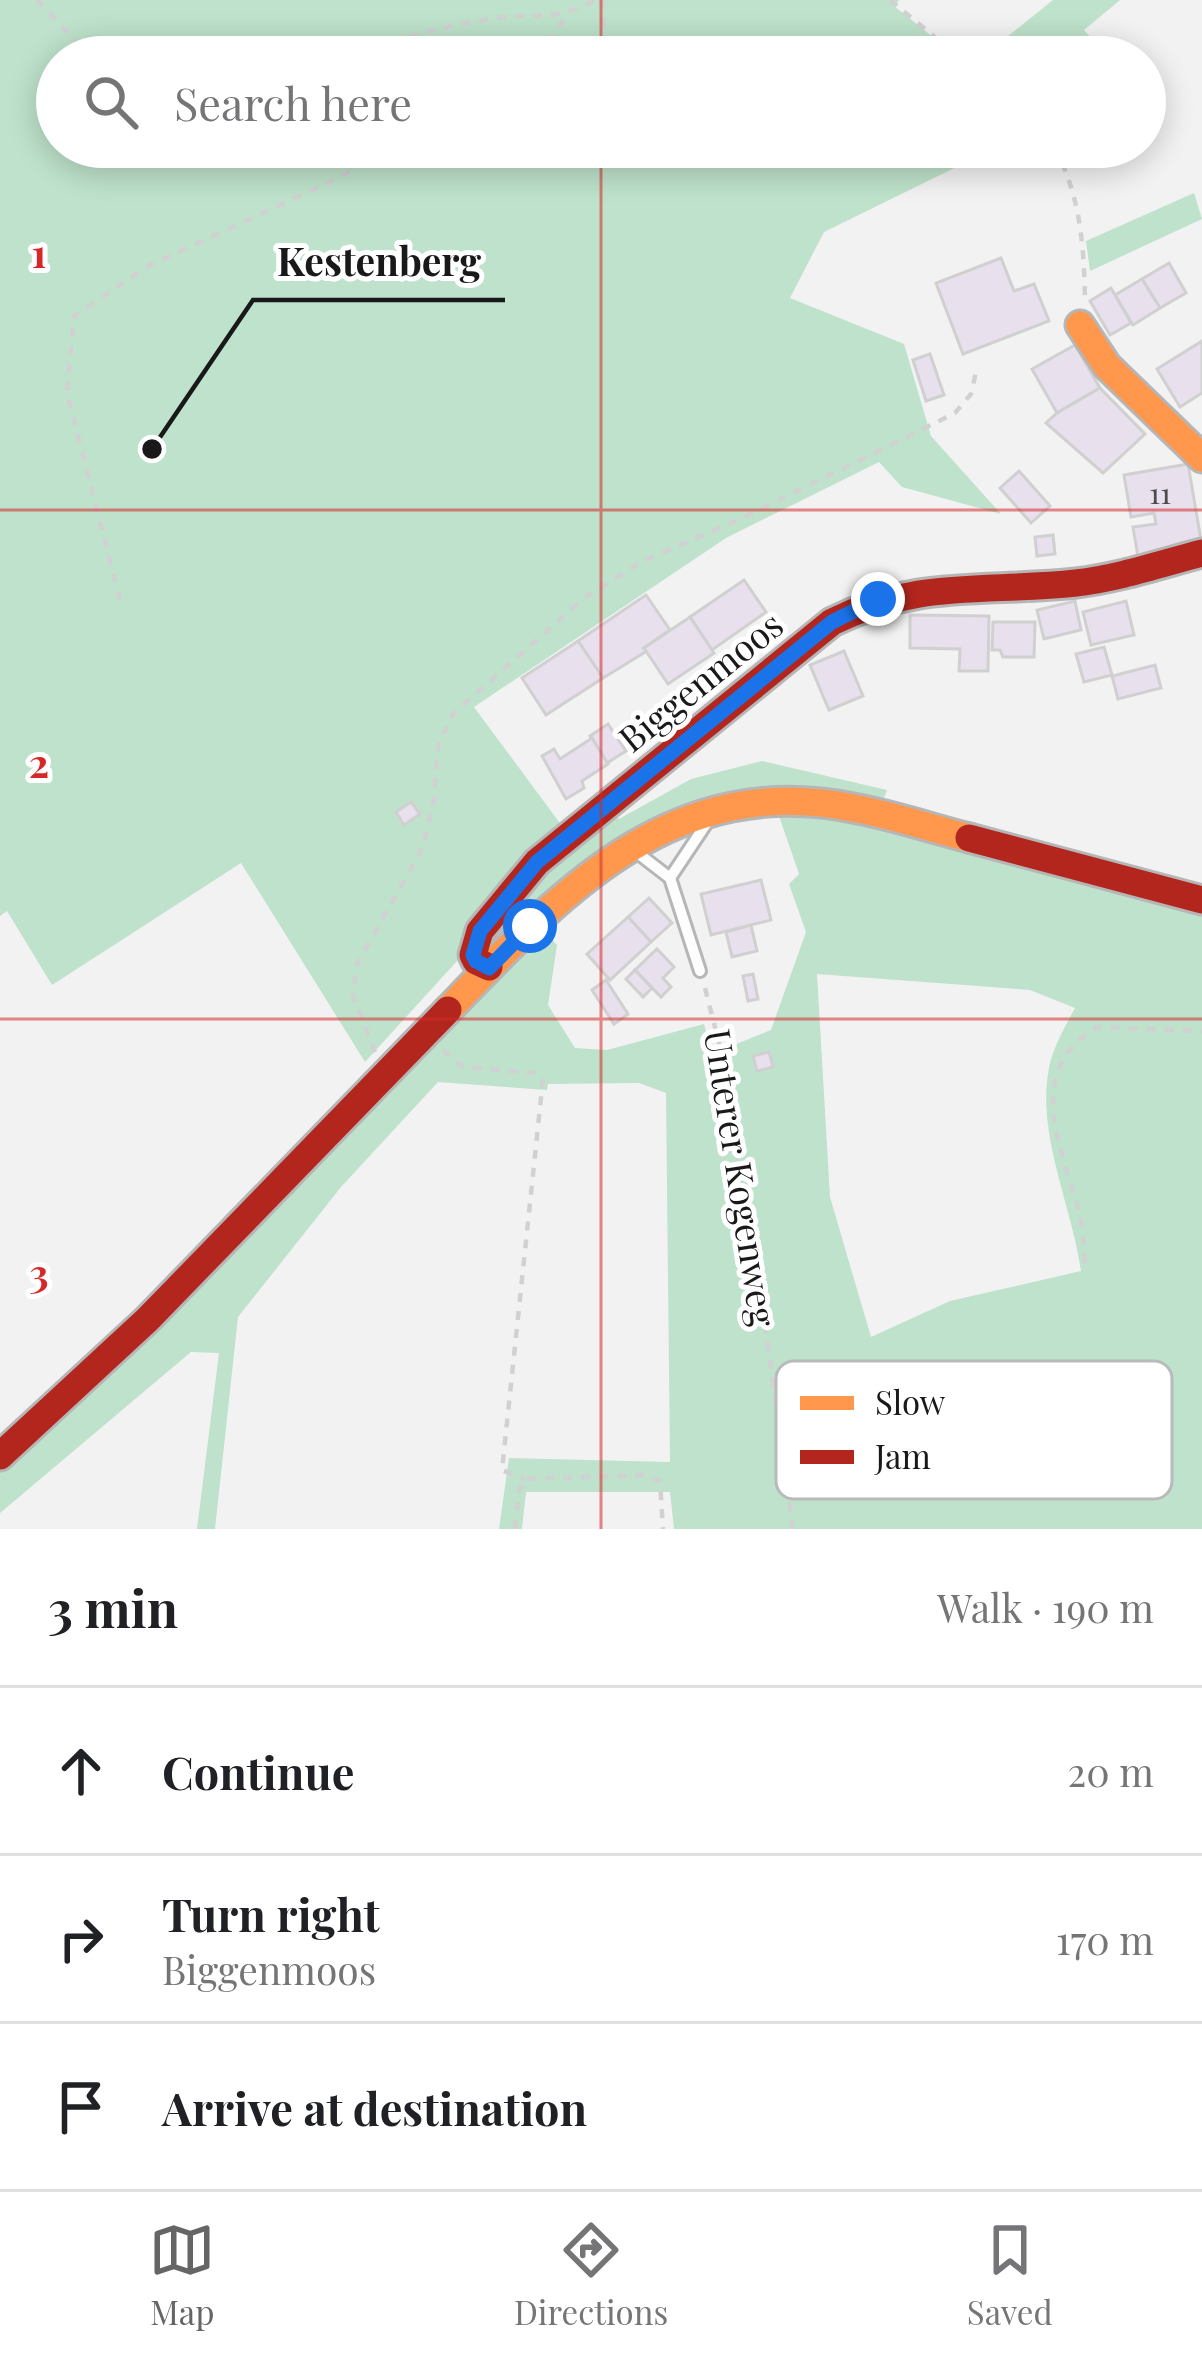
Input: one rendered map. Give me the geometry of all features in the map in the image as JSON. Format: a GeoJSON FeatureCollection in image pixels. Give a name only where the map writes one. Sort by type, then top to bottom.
{"type":"FeatureCollection","features":[{"type":"Feature","properties":{"kind":"main road"},"geometry":{"type":"LineString","coordinates":[[1080,325],[1107,366],[1202,458]]}},
{"type":"Feature","properties":{"kind":"main road","name":"Biggenmoos"},"geometry":{"type":"LineString","coordinates":[[489,968],[473,955],[480,931],[537,862],[855,608],[908,590],[1071,584],[1202,553]]}},
{"type":"Feature","properties":{"kind":"main road"},"geometry":{"type":"LineString","coordinates":[[0,1456],[148,1319],[577,881],[629,844],[710,811],[794,800],[851,807],[1202,900]]}},
{"type":"Feature","properties":{"kind":"lane"},"geometry":{"type":"LineString","coordinates":[[670,878],[707,826],[710,811]]}},
{"type":"Feature","properties":{"kind":"lane"},"geometry":{"type":"LineString","coordinates":[[629,844],[670,878],[700,971]]}},
{"type":"Feature","properties":{"kind":"path"},"geometry":{"type":"LineString","coordinates":[[37,0],[72,36]]}},
{"type":"Feature","properties":{"kind":"path"},"geometry":{"type":"LineString","coordinates":[[411,36],[499,17],[566,16],[598,0],[602,36]]}},
{"type":"Feature","properties":{"kind":"path"},"geometry":{"type":"LineString","coordinates":[[890,0],[933,36]]}},
{"type":"Feature","properties":{"kind":"path"},"geometry":{"type":"LineString","coordinates":[[552,36],[566,16]]}},
{"type":"Feature","properties":{"kind":"path"},"geometry":{"type":"LineString","coordinates":[[120,600],[68,393],[74,316],[148,266],[357,168]]}},
{"type":"Feature","properties":{"kind":"path"},"geometry":{"type":"LineString","coordinates":[[1064,168],[1083,232],[1085,303],[1080,325]]}},
{"type":"Feature","properties":{"kind":"path"},"geometry":{"type":"LineString","coordinates":[[391,1070],[376,1057],[353,996],[357,964],[424,847],[433,806],[437,746],[453,714],[583,599],[643,561],[745,517],[955,413],[971,394],[976,372]]}},
{"type":"Feature","properties":{"kind":"path","name":"Unterer Kogenweg"},"geometry":{"type":"LineString","coordinates":[[700,971],[736,1110],[776,1399]]}},
{"type":"Feature","properties":{"kind":"path"},"geometry":{"type":"LineString","coordinates":[[1085,1263],[1080,1216],[1054,1135],[1054,1082],[1066,1056],[1097,1027],[1202,1031]]}},
{"type":"Feature","properties":{"kind":"path"},"geometry":{"type":"LineString","coordinates":[[425,1035],[463,1066],[536,1073],[543,1078],[502,1470],[525,1479],[643,1475],[660,1481],[663,1529]]}},
{"type":"Feature","properties":{"kind":"path"},"geometry":{"type":"LineString","coordinates":[[515,1529],[519,1490],[525,1479]]}},
{"type":"Feature","properties":{"kind":"path","name":"Unterer Kogenweg"},"geometry":{"type":"LineString","coordinates":[[790,1499],[794,1529]]}},
{"type":"Feature","properties":{"kind":"green space"},"geometry":{"type":"Polygon","coordinates":[[[0,0],[899,0],[894,6],[932,36],[36,36],[36,168],[954,168],[824,232],[790,298],[904,344],[931,436],[1001,514],[902,487],[879,462],[726,538],[474,707],[565,830],[468,949],[365,1062],[241,863],[52,985],[7,911],[0,916],[0,0]]]}},
{"type":"Feature","properties":{"kind":"green space"},"geometry":{"type":"Polygon","coordinates":[[[1053,0],[1120,0],[1084,30],[1090,36],[1008,36],[1053,0]]]}},
{"type":"Feature","properties":{"kind":"green space"},"geometry":{"type":"Polygon","coordinates":[[[1194,193],[1202,219],[1090,271],[1086,241],[1194,193]]]}},
{"type":"Feature","properties":{"kind":"green space"},"geometry":{"type":"Polygon","coordinates":[[[762,761],[887,790],[882,803],[713,799],[486,952],[500,914],[613,814],[619,819],[691,779],[762,761]]]}},
{"type":"Feature","properties":{"kind":"green space"},"geometry":{"type":"Polygon","coordinates":[[[778,813],[851,819],[1202,911],[1202,1529],[674,1529],[670,1492],[526,1492],[522,1529],[499,1529],[509,1458],[670,1462],[666,1093],[639,1083],[548,1084],[547,1090],[438,1082],[341,1187],[238,1317],[215,1529],[197,1529],[219,1353],[191,1352],[0,1513],[0,1465],[542,930],[557,945],[548,1005],[575,1048],[607,1050],[704,1024],[712,1054],[771,1030],[806,932],[789,884],[799,874],[778,813]],[[817,974],[830,1197],[871,1337],[950,1301],[1081,1271],[1051,1144],[1046,1093],[1053,1052],[1075,1008],[1030,990],[817,974]]]}},
{"type":"Feature","properties":{"kind":"building"},"geometry":{"type":"Polygon","coordinates":[[[1001,258],[1014,291],[1034,284],[1049,321],[963,354],[936,283],[1001,258]]]}},
{"type":"Feature","properties":{"kind":"building"},"geometry":{"type":"Polygon","coordinates":[[[1169,263],[1186,293],[1160,308],[1142,279],[1169,263]]]}},
{"type":"Feature","properties":{"kind":"building"},"geometry":{"type":"Polygon","coordinates":[[[1142,279],[1160,308],[1133,325],[1115,295],[1142,279]]]}},
{"type":"Feature","properties":{"kind":"building"},"geometry":{"type":"Polygon","coordinates":[[[1111,288],[1131,323],[1110,335],[1090,301],[1111,288]]]}},
{"type":"Feature","properties":{"kind":"building"},"geometry":{"type":"Polygon","coordinates":[[[1202,341],[1202,393],[1180,407],[1157,369],[1202,341]]]}},
{"type":"Feature","properties":{"kind":"building"},"geometry":{"type":"Polygon","coordinates":[[[1075,345],[1100,388],[1057,413],[1032,369],[1075,345]]]}},
{"type":"Feature","properties":{"kind":"building"},"geometry":{"type":"Polygon","coordinates":[[[930,354],[944,395],[926,401],[913,360],[930,354]]]}},
{"type":"Feature","properties":{"kind":"building"},"geometry":{"type":"Polygon","coordinates":[[[1100,388],[1145,434],[1103,473],[1046,423],[1100,388]]]}},
{"type":"Feature","properties":{"kind":"building"},"geometry":{"type":"Polygon","coordinates":[[[1188,464],[1202,546],[1138,557],[1133,527],[1156,524],[1154,513],[1131,517],[1124,475],[1188,464]]]}},
{"type":"Feature","properties":{"kind":"building"},"geometry":{"type":"Polygon","coordinates":[[[1019,471],[1050,506],[1031,523],[1000,488],[1019,471]]]}},
{"type":"Feature","properties":{"kind":"building"},"geometry":{"type":"Polygon","coordinates":[[[1053,535],[1055,554],[1037,556],[1035,537],[1053,535]]]}},
{"type":"Feature","properties":{"kind":"building"},"geometry":{"type":"Polygon","coordinates":[[[744,580],[766,612],[712,650],[690,617],[744,580]]]}},
{"type":"Feature","properties":{"kind":"building"},"geometry":{"type":"Polygon","coordinates":[[[646,595],[670,630],[644,648],[647,651],[603,678],[578,641],[646,595]]]}},
{"type":"Feature","properties":{"kind":"building"},"geometry":{"type":"Polygon","coordinates":[[[1075,601],[1081,630],[1044,639],[1037,610],[1075,601]]]}},
{"type":"Feature","properties":{"kind":"building"},"geometry":{"type":"Polygon","coordinates":[[[1126,601],[1134,635],[1091,645],[1083,612],[1126,601]]]}},
{"type":"Feature","properties":{"kind":"building"},"geometry":{"type":"Polygon","coordinates":[[[910,615],[989,616],[988,671],[959,671],[960,649],[910,648],[910,615]]]}},
{"type":"Feature","properties":{"kind":"building"},"geometry":{"type":"Polygon","coordinates":[[[690,617],[714,653],[668,684],[644,648],[690,617]]]}},
{"type":"Feature","properties":{"kind":"building"},"geometry":{"type":"Polygon","coordinates":[[[993,622],[1035,622],[1034,657],[1003,657],[1000,650],[992,650],[993,622]]]}},
{"type":"Feature","properties":{"kind":"building"},"geometry":{"type":"Polygon","coordinates":[[[578,641],[603,678],[546,715],[522,678],[578,641]]]}},
{"type":"Feature","properties":{"kind":"building"},"geometry":{"type":"Polygon","coordinates":[[[1104,647],[1112,675],[1084,682],[1076,654],[1104,647]]]}},
{"type":"Feature","properties":{"kind":"building"},"geometry":{"type":"Polygon","coordinates":[[[844,651],[863,696],[829,710],[810,665],[844,651]]]}},
{"type":"Feature","properties":{"kind":"building"},"geometry":{"type":"Polygon","coordinates":[[[1155,665],[1161,688],[1118,699],[1112,676],[1155,665]]]}},
{"type":"Feature","properties":{"kind":"building"},"geometry":{"type":"Polygon","coordinates":[[[608,724],[626,751],[607,763],[590,736],[608,724]]]}},
{"type":"Feature","properties":{"kind":"building"},"geometry":{"type":"Polygon","coordinates":[[[592,738],[608,764],[566,799],[542,756],[554,749],[560,759],[592,738]]]}},
{"type":"Feature","properties":{"kind":"building"},"geometry":{"type":"Polygon","coordinates":[[[411,802],[420,814],[404,825],[396,812],[411,802]]]}},
{"type":"Feature","properties":{"kind":"building"},"geometry":{"type":"Polygon","coordinates":[[[761,880],[771,920],[711,935],[701,894],[761,880]]]}},
{"type":"Feature","properties":{"kind":"building"},"geometry":{"type":"Polygon","coordinates":[[[649,898],[672,923],[651,942],[628,917],[649,898]]]}},
{"type":"Feature","properties":{"kind":"building"},"geometry":{"type":"Polygon","coordinates":[[[628,917],[651,942],[610,980],[587,954],[628,917]]]}},
{"type":"Feature","properties":{"kind":"building"},"geometry":{"type":"Polygon","coordinates":[[[751,925],[757,951],[732,957],[726,932],[751,925]]]}},
{"type":"Feature","properties":{"kind":"building"},"geometry":{"type":"Polygon","coordinates":[[[657,949],[674,967],[663,978],[671,987],[661,997],[635,970],[657,949]]]}},
{"type":"Feature","properties":{"kind":"building"},"geometry":{"type":"Polygon","coordinates":[[[635,970],[652,988],[643,997],[626,979],[635,970]]]}},
{"type":"Feature","properties":{"kind":"building"},"geometry":{"type":"Polygon","coordinates":[[[753,974],[758,999],[748,1001],[743,976],[753,974]]]}},
{"type":"Feature","properties":{"kind":"building"},"geometry":{"type":"Polygon","coordinates":[[[606,980],[628,1014],[614,1024],[592,990],[606,980]]]}},
{"type":"Feature","properties":{"kind":"building"},"geometry":{"type":"Polygon","coordinates":[[[769,1052],[773,1067],[757,1071],[753,1056],[769,1052]]]}},
{"type":"Feature","properties":{"kind":"traffic: slow"},"geometry":{"type":"LineString","coordinates":[[1080,325],[1107,366],[1202,458]]}},
{"type":"Feature","properties":{"kind":"traffic: slow"},"geometry":{"type":"LineString","coordinates":[[448,1010],[534,924],[625,851],[675,825],[729,807],[788,801],[853,808],[969,838]]}},
{"type":"Feature","properties":{"kind":"traffic: jam"},"geometry":{"type":"LineString","coordinates":[[489,967],[473,955],[480,931],[537,862],[832,622],[864,608],[923,593],[1092,581],[1202,553]]}},
{"type":"Feature","properties":{"kind":"traffic: jam"},"geometry":{"type":"LineString","coordinates":[[969,838],[1202,900]]}},
{"type":"Feature","properties":{"kind":"traffic: jam"},"geometry":{"type":"LineString","coordinates":[[0,1456],[148,1319],[448,1010]]}},
{"type":"Feature","properties":{"kind":"place","name":"Kestenberg"},"geometry":{"type":"Point","coordinates":[152,449]}},
{"type":"Feature","properties":{"kind":"route"},"geometry":{"type":"LineString","coordinates":[[530,926],[489,968],[476,961],[473,955],[480,931],[537,862],[832,622],[878,599]]}}]}
